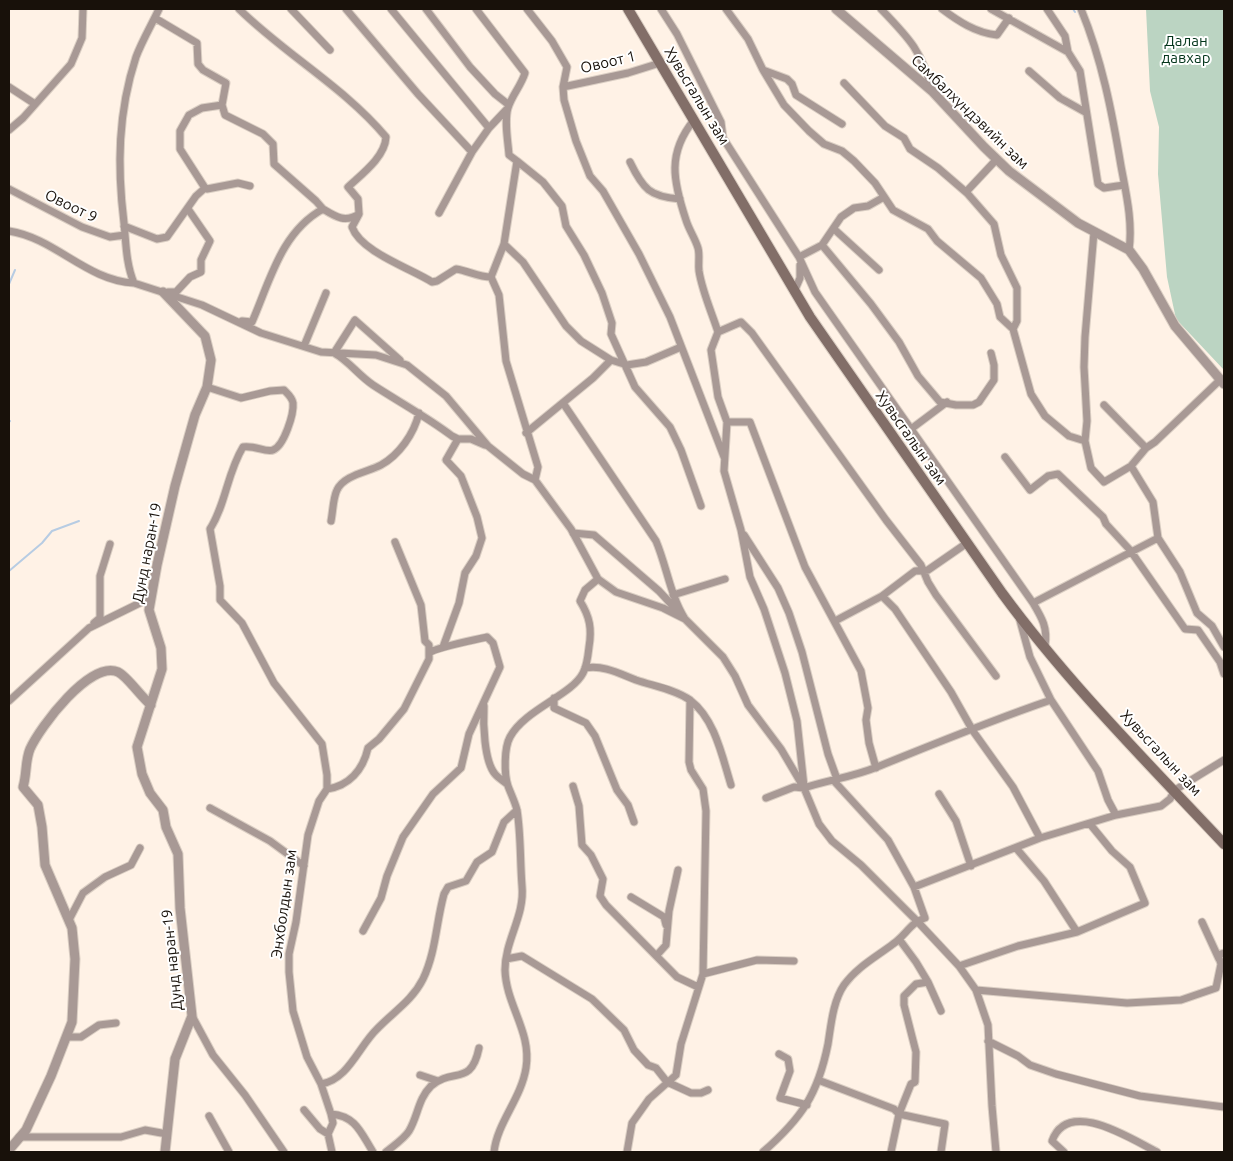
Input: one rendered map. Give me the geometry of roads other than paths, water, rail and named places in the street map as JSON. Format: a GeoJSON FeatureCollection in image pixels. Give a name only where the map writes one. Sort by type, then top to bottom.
{"type":"FeatureCollection","features":[{"type":"Feature","properties":{"kind":"main road","name":"Хувьсгалын зам"},"geometry":{"type":"LineString","coordinates":[[628,9],[794,292],[826,342],[1018,616],[1078,687],[1224,844]]}},
{"type":"Feature","properties":{"kind":"street"},"geometry":{"type":"LineString","coordinates":[[9,130],[71,64],[82,38],[83,9]]}},
{"type":"Feature","properties":{"kind":"street"},"geometry":{"type":"LineString","coordinates":[[134,283],[119,189],[122,107],[137,56],[159,9]]}},
{"type":"Feature","properties":{"kind":"street"},"geometry":{"type":"LineString","coordinates":[[239,9],[292,56],[342,92],[386,137],[386,145],[382,152],[348,187],[360,204],[359,214],[352,227],[356,236],[375,252],[432,282],[437,281],[456,269],[466,270],[480,277],[491,278]]}},
{"type":"Feature","properties":{"kind":"street"},"geometry":{"type":"LineString","coordinates":[[291,9],[330,50]]}},
{"type":"Feature","properties":{"kind":"street"},"geometry":{"type":"LineString","coordinates":[[346,9],[418,94],[472,152]]}},
{"type":"Feature","properties":{"kind":"street"},"geometry":{"type":"LineString","coordinates":[[391,9],[489,128]]}},
{"type":"Feature","properties":{"kind":"street"},"geometry":{"type":"LineString","coordinates":[[426,9],[470,67],[508,107],[509,155],[543,182],[562,206],[566,226],[584,255],[602,293],[612,323],[611,334],[635,387],[670,426],[701,506]]}},
{"type":"Feature","properties":{"kind":"street"},"geometry":{"type":"LineString","coordinates":[[439,213],[472,152],[489,128],[508,107],[522,85],[525,73],[476,9]]}},
{"type":"Feature","properties":{"kind":"street"},"geometry":{"type":"LineString","coordinates":[[527,9],[552,41],[567,67],[563,87],[576,141],[590,176],[603,191],[639,254],[670,317],[724,457]]}},
{"type":"Feature","properties":{"kind":"street"},"geometry":{"type":"LineString","coordinates":[[661,9],[677,34],[718,116],[723,138],[799,257],[815,292],[1033,603],[1047,633],[1045,646]]}},
{"type":"Feature","properties":{"kind":"street"},"geometry":{"type":"LineString","coordinates":[[726,9],[748,39],[763,70],[784,105],[809,132],[824,144],[842,151],[854,161],[875,183],[893,210],[928,229],[944,248],[981,278],[997,304],[1000,317],[1013,329],[1031,394],[1045,416],[1069,436],[1085,441]]}},
{"type":"Feature","properties":{"kind":"street","name":"Самбалхүндэвийн зам"},"geometry":{"type":"LineString","coordinates":[[836,9],[932,91],[996,160],[1074,220],[1129,250],[1140,263],[1175,326],[1222,381]]}},
{"type":"Feature","properties":{"kind":"street"},"geometry":{"type":"LineString","coordinates":[[881,9],[911,40],[924,65],[932,91]]}},
{"type":"Feature","properties":{"kind":"street"},"geometry":{"type":"LineString","coordinates":[[942,9],[971,27],[986,34],[997,36],[1009,18]]}},
{"type":"Feature","properties":{"kind":"street"},"geometry":{"type":"LineString","coordinates":[[990,9],[1068,52]]}},
{"type":"Feature","properties":{"kind":"street"},"geometry":{"type":"LineString","coordinates":[[1047,9],[1065,36],[1068,52],[1080,71],[1085,112],[1089,125],[1092,158],[1098,185],[1104,188],[1124,185]]}},
{"type":"Feature","properties":{"kind":"street"},"geometry":{"type":"LineString","coordinates":[[1082,9],[1105,77],[1124,185],[1130,232],[1129,250]]}},
{"type":"Feature","properties":{"kind":"street"},"geometry":{"type":"LineString","coordinates":[[155,18],[197,43],[198,64],[202,70],[226,83],[222,105],[225,115],[263,134],[273,144],[274,164],[316,201],[322,209],[340,219],[351,219],[359,214]]}},
{"type":"Feature","properties":{"kind":"street","name":"Овоот 1"},"geometry":{"type":"LineString","coordinates":[[563,87],[628,73],[660,63]]}},
{"type":"Feature","properties":{"kind":"street"},"geometry":{"type":"LineString","coordinates":[[763,70],[787,79],[792,84],[796,95]]}},
{"type":"Feature","properties":{"kind":"street"},"geometry":{"type":"LineString","coordinates":[[1029,71],[1060,98],[1085,112]]}},
{"type":"Feature","properties":{"kind":"street"},"geometry":{"type":"LineString","coordinates":[[844,83],[884,126],[904,138],[910,149],[938,168],[966,192],[994,224],[1001,255],[1017,288],[1017,321],[1013,329]]}},
{"type":"Feature","properties":{"kind":"street"},"geometry":{"type":"LineString","coordinates":[[9,87],[35,104]]}},
{"type":"Feature","properties":{"kind":"street"},"geometry":{"type":"LineString","coordinates":[[779,96],[796,95],[842,124]]}},
{"type":"Feature","properties":{"kind":"street"},"geometry":{"type":"LineString","coordinates":[[205,188],[180,149],[180,132],[189,115],[202,108],[222,105]]}},
{"type":"Feature","properties":{"kind":"street"},"geometry":{"type":"LineString","coordinates":[[694,120],[683,134],[676,152],[676,182],[686,221],[699,250],[699,271],[707,296],[708,306],[718,332],[711,350],[718,397],[727,422],[724,471],[742,530],[750,578],[764,609],[797,721],[804,788]]}},
{"type":"Feature","properties":{"kind":"street"},"geometry":{"type":"LineString","coordinates":[[966,192],[996,160]]}},
{"type":"Feature","properties":{"kind":"street"},"geometry":{"type":"LineString","coordinates":[[517,161],[504,244],[491,278],[499,295],[506,361],[526,433],[538,467],[534,480]]}},
{"type":"Feature","properties":{"kind":"street"},"geometry":{"type":"LineString","coordinates":[[630,162],[639,180],[651,194],[662,198],[680,199]]}},
{"type":"Feature","properties":{"kind":"street"},"geometry":{"type":"LineString","coordinates":[[124,226],[157,239],[167,237],[196,196],[205,188],[238,183],[250,186]]}},
{"type":"Feature","properties":{"kind":"street","name":"Овоот 9"},"geometry":{"type":"LineString","coordinates":[[9,189],[82,228],[110,237],[125,235]]}},
{"type":"Feature","properties":{"kind":"street"},"geometry":{"type":"LineString","coordinates":[[799,257],[822,245],[841,217],[854,208],[868,206],[884,198]]}},
{"type":"Feature","properties":{"kind":"street"},"geometry":{"type":"LineString","coordinates":[[163,292],[176,292],[190,277],[201,272],[202,260],[210,241],[188,209]]}},
{"type":"Feature","properties":{"kind":"street"},"geometry":{"type":"LineString","coordinates":[[240,321],[252,322],[283,246],[296,231],[322,209]]}},
{"type":"Feature","properties":{"kind":"street"},"geometry":{"type":"LineString","coordinates":[[834,229],[879,270]]}},
{"type":"Feature","properties":{"kind":"street"},"geometry":{"type":"LineString","coordinates":[[9,231],[18,232],[38,241],[105,277],[118,282],[134,283],[202,305],[240,321],[261,333],[334,353],[376,355],[407,365]]}},
{"type":"Feature","properties":{"kind":"street"},"geometry":{"type":"LineString","coordinates":[[1094,232],[1085,344],[1087,421],[1085,441],[1091,468],[1104,482],[1131,466],[1146,448],[1222,381]]}},
{"type":"Feature","properties":{"kind":"street"},"geometry":{"type":"LineString","coordinates":[[504,244],[522,262],[566,326],[581,341],[611,360],[626,365],[646,362],[681,347]]}},
{"type":"Feature","properties":{"kind":"street"},"geometry":{"type":"LineString","coordinates":[[822,245],[871,304],[899,342],[918,376],[940,402],[956,405],[973,405],[980,402],[994,380],[994,365],[991,353]]}},
{"type":"Feature","properties":{"kind":"street"},"geometry":{"type":"LineString","coordinates":[[794,292],[801,273],[799,257]]}},
{"type":"Feature","properties":{"kind":"street","name":"Дунд наран-19"},"geometry":{"type":"LineString","coordinates":[[163,292],[205,336],[211,360],[207,386],[195,415],[175,486],[150,598],[149,610],[161,648],[162,669],[136,747],[142,774],[150,793],[163,810],[166,827],[178,854],[180,908],[192,1016],[175,1059],[165,1152]]}},
{"type":"Feature","properties":{"kind":"street"},"geometry":{"type":"LineString","coordinates":[[304,346],[326,293]]}},
{"type":"Feature","properties":{"kind":"street"},"geometry":{"type":"LineString","coordinates":[[334,353],[355,320],[446,396],[488,446],[523,474],[534,480],[574,533],[598,579],[616,592],[663,608],[685,619]]}},
{"type":"Feature","properties":{"kind":"street"},"geometry":{"type":"LineString","coordinates":[[718,332],[741,322],[752,333],[886,520],[921,565],[936,595],[996,676]]}},
{"type":"Feature","properties":{"kind":"street"},"geometry":{"type":"LineString","coordinates":[[334,353],[347,360],[354,370],[371,384],[458,439],[471,439],[488,446]]}},
{"type":"Feature","properties":{"kind":"street"},"geometry":{"type":"LineString","coordinates":[[526,433],[611,360]]}},
{"type":"Feature","properties":{"kind":"street","name":"Энхболдын зам"},"geometry":{"type":"LineString","coordinates":[[207,386],[241,398],[270,391],[284,390],[290,396],[293,404],[288,426],[278,446],[273,450],[265,451],[255,446],[243,447],[235,460],[225,488],[219,515],[210,529],[219,576],[220,600],[242,623],[274,683],[322,744],[325,753],[326,789],[312,818],[289,954],[288,972],[293,1011],[307,1057],[321,1084],[331,1114],[333,1123],[328,1134],[332,1152]]}},
{"type":"Feature","properties":{"kind":"street"},"geometry":{"type":"LineString","coordinates":[[563,402],[656,541],[673,595],[685,619]]}},
{"type":"Feature","properties":{"kind":"street"},"geometry":{"type":"LineString","coordinates":[[911,429],[947,402]]}},
{"type":"Feature","properties":{"kind":"street"},"geometry":{"type":"LineString","coordinates":[[1104,405],[1146,448]]}},
{"type":"Feature","properties":{"kind":"street"},"geometry":{"type":"LineString","coordinates":[[331,521],[338,489],[352,477],[379,466],[397,454],[414,427],[419,414]]}},
{"type":"Feature","properties":{"kind":"street"},"geometry":{"type":"LineString","coordinates":[[727,422],[750,422],[805,567],[861,671],[868,708],[866,720],[869,743],[876,768]]}},
{"type":"Feature","properties":{"kind":"street"},"geometry":{"type":"LineString","coordinates":[[442,647],[459,603],[465,573],[476,556],[482,538],[477,517],[462,476],[446,460],[458,439]]}},
{"type":"Feature","properties":{"kind":"street"},"geometry":{"type":"LineString","coordinates":[[1005,457],[1030,490],[1048,476],[1058,474],[1103,517],[1106,524],[1130,550],[1185,629],[1198,630],[1220,662],[1224,674]]}},
{"type":"Feature","properties":{"kind":"street"},"geometry":{"type":"LineString","coordinates":[[1131,466],[1153,502],[1158,538],[1180,572],[1198,613],[1212,626],[1224,647]]}},
{"type":"Feature","properties":{"kind":"street"},"geometry":{"type":"LineString","coordinates":[[742,530],[778,588],[789,613],[802,652],[836,780],[880,829],[914,887],[925,918],[917,921],[900,939],[866,962],[843,986],[833,1015],[818,1080],[807,1105],[763,1152]]}},
{"type":"Feature","properties":{"kind":"street"},"geometry":{"type":"LineString","coordinates":[[574,533],[594,536],[659,591],[723,657],[735,676],[752,712],[780,749],[804,788],[819,824],[832,842],[860,865],[917,921],[959,966],[976,990],[988,1024],[996,1152]]}},
{"type":"Feature","properties":{"kind":"street"},"geometry":{"type":"LineString","coordinates":[[1033,603],[1085,577],[1130,550],[1158,538]]}},
{"type":"Feature","properties":{"kind":"street"},"geometry":{"type":"LineString","coordinates":[[326,789],[346,784],[358,771],[365,761],[368,748],[379,739],[404,709],[429,659],[429,645],[424,642],[421,605],[395,542]]}},
{"type":"Feature","properties":{"kind":"street"},"geometry":{"type":"LineString","coordinates":[[835,621],[882,596],[915,571],[928,570],[967,543]]}},
{"type":"Feature","properties":{"kind":"street"},"geometry":{"type":"LineString","coordinates":[[9,701],[13,692],[100,618],[100,576],[110,544]]}},
{"type":"Feature","properties":{"kind":"street"},"geometry":{"type":"LineString","coordinates":[[494,1152],[495,1140],[519,1094],[526,1068],[526,1037],[508,985],[506,959],[524,900],[516,810],[507,784],[509,739],[524,721],[576,682],[585,668],[592,627],[588,613],[580,601],[585,590],[598,579]]}},
{"type":"Feature","properties":{"kind":"street"},"geometry":{"type":"LineString","coordinates":[[673,595],[725,579]]}},
{"type":"Feature","properties":{"kind":"street"},"geometry":{"type":"LineString","coordinates":[[882,596],[895,609],[951,692],[972,731],[1013,787],[1040,838]]}},
{"type":"Feature","properties":{"kind":"street"},"geometry":{"type":"LineString","coordinates":[[88,628],[150,598]]}},
{"type":"Feature","properties":{"kind":"street"},"geometry":{"type":"LineString","coordinates":[[1018,616],[1030,657],[1051,700],[1098,771],[1108,800],[1116,815]]}},
{"type":"Feature","properties":{"kind":"street"},"geometry":{"type":"LineString","coordinates":[[363,931],[381,898],[399,844],[433,794],[460,768],[469,734],[484,706],[500,667],[493,643],[486,637],[435,648],[429,653]]}},
{"type":"Feature","properties":{"kind":"street"},"geometry":{"type":"LineString","coordinates":[[585,668],[611,669],[690,700],[712,728],[723,754],[731,785]]}},
{"type":"Feature","properties":{"kind":"street"},"geometry":{"type":"LineString","coordinates":[[9,1150],[26,1130],[51,1076],[72,1022],[75,959],[72,928],[44,865],[42,827],[38,805],[23,786],[30,748],[70,696],[86,680],[99,673],[117,672],[126,677],[140,697],[151,705]]}},
{"type":"Feature","properties":{"kind":"street"},"geometry":{"type":"LineString","coordinates":[[554,698],[554,708],[586,723],[595,736],[617,790],[628,805],[634,822]]}},
{"type":"Feature","properties":{"kind":"street"},"geometry":{"type":"LineString","coordinates":[[627,1152],[632,1123],[649,1099],[678,1071],[680,1049],[703,974],[706,811],[703,789],[691,770],[689,762],[690,700]]}},
{"type":"Feature","properties":{"kind":"street"},"geometry":{"type":"LineString","coordinates":[[766,798],[794,787],[804,788],[876,768],[930,744],[972,731],[1051,700]]}},
{"type":"Feature","properties":{"kind":"street"},"geometry":{"type":"LineString","coordinates":[[484,706],[485,741],[490,764],[495,774],[507,784]]}},
{"type":"Feature","properties":{"kind":"street"},"geometry":{"type":"LineString","coordinates":[[914,887],[1040,838],[1116,815],[1161,806],[1170,799],[1175,790],[1224,760]]}},
{"type":"Feature","properties":{"kind":"street"},"geometry":{"type":"LineString","coordinates":[[573,786],[579,806],[582,845],[591,855],[603,879],[600,896],[626,928],[657,955],[677,977],[698,987]]}},
{"type":"Feature","properties":{"kind":"street"},"geometry":{"type":"LineString","coordinates":[[940,794],[956,821],[971,866]]}},
{"type":"Feature","properties":{"kind":"street"},"geometry":{"type":"LineString","coordinates":[[210,808],[270,841],[304,866]]}},
{"type":"Feature","properties":{"kind":"street"},"geometry":{"type":"LineString","coordinates":[[321,1084],[330,1082],[344,1070],[375,1030],[408,1002],[433,951],[444,894],[448,887],[466,881],[477,862],[492,852],[504,822],[516,810]]}},
{"type":"Feature","properties":{"kind":"street"},"geometry":{"type":"LineString","coordinates":[[959,966],[1018,946],[1077,932],[1145,903],[1130,867],[1112,852],[1090,824]]}},
{"type":"Feature","properties":{"kind":"street"},"geometry":{"type":"LineString","coordinates":[[69,920],[83,893],[105,877],[131,865],[140,848]]}},
{"type":"Feature","properties":{"kind":"street"},"geometry":{"type":"LineString","coordinates":[[1016,848],[1044,881],[1077,932]]}},
{"type":"Feature","properties":{"kind":"street"},"geometry":{"type":"LineString","coordinates":[[657,955],[666,945],[667,927],[678,870]]}},
{"type":"Feature","properties":{"kind":"street"},"geometry":{"type":"LineString","coordinates":[[631,897],[664,917],[667,927]]}},
{"type":"Feature","properties":{"kind":"street"},"geometry":{"type":"LineString","coordinates":[[1202,922],[1221,964]]}},
{"type":"Feature","properties":{"kind":"street"},"geometry":{"type":"LineString","coordinates":[[900,939],[928,982],[941,1011]]}},
{"type":"Feature","properties":{"kind":"street"},"geometry":{"type":"LineString","coordinates":[[976,990],[1127,1003],[1181,1000],[1216,988],[1221,964],[1218,955],[1224,953]]}},
{"type":"Feature","properties":{"kind":"street"},"geometry":{"type":"LineString","coordinates":[[506,959],[522,956],[583,992],[624,1030],[634,1050],[648,1065],[656,1068],[667,1082],[691,1093],[701,1093],[708,1090]]}},
{"type":"Feature","properties":{"kind":"street"},"geometry":{"type":"LineString","coordinates":[[703,974],[757,960],[794,961]]}},
{"type":"Feature","properties":{"kind":"street"},"geometry":{"type":"LineString","coordinates":[[891,1152],[899,1114],[911,1084],[914,1082],[916,1060],[904,996],[916,984],[928,982]]}},
{"type":"Feature","properties":{"kind":"street"},"geometry":{"type":"LineString","coordinates":[[192,1016],[213,1055],[245,1095],[284,1152]]}},
{"type":"Feature","properties":{"kind":"street"},"geometry":{"type":"LineString","coordinates":[[66,1037],[81,1037],[99,1025],[116,1023]]}},
{"type":"Feature","properties":{"kind":"street"},"geometry":{"type":"LineString","coordinates":[[988,1040],[1018,1056],[1030,1065],[1056,1074],[1140,1096],[1224,1107]]}},
{"type":"Feature","properties":{"kind":"street"},"geometry":{"type":"LineString","coordinates":[[386,1152],[408,1133],[421,1098],[438,1081],[471,1070],[476,1062],[479,1048]]}},
{"type":"Feature","properties":{"kind":"street"},"geometry":{"type":"LineString","coordinates":[[779,1054],[788,1059],[790,1071],[780,1098],[807,1105]]}},
{"type":"Feature","properties":{"kind":"street"},"geometry":{"type":"LineString","coordinates":[[420,1075],[438,1081]]}},
{"type":"Feature","properties":{"kind":"street"},"geometry":{"type":"LineString","coordinates":[[818,1080],[894,1109],[899,1114],[945,1124],[941,1152]]}},
{"type":"Feature","properties":{"kind":"street"},"geometry":{"type":"LineString","coordinates":[[304,1110],[320,1129],[328,1134]]}},
{"type":"Feature","properties":{"kind":"street"},"geometry":{"type":"LineString","coordinates":[[331,1114],[344,1115],[352,1121],[374,1152]]}},
{"type":"Feature","properties":{"kind":"street"},"geometry":{"type":"LineString","coordinates":[[209,1116],[229,1152]]}},
{"type":"Feature","properties":{"kind":"street"},"geometry":{"type":"LineString","coordinates":[[1064,1152],[1052,1141],[1056,1131],[1062,1125],[1078,1121],[1096,1123],[1157,1152]]}},
{"type":"Feature","properties":{"kind":"street"},"geometry":{"type":"LineString","coordinates":[[19,1138],[121,1137],[145,1130],[166,1134]]}},
{"type":"Feature","properties":{"kind":"waterway"},"geometry":{"type":"LineString","coordinates":[[9,284],[15,270]]}},
{"type":"Feature","properties":{"kind":"waterway"},"geometry":{"type":"LineString","coordinates":[[9,571],[42,543],[52,531],[79,521]]}},
{"type":"Feature","properties":{"kind":"park label","name":"Далан давхар"},"geometry":{"type":"Point","coordinates":[1186,50]}}]}
